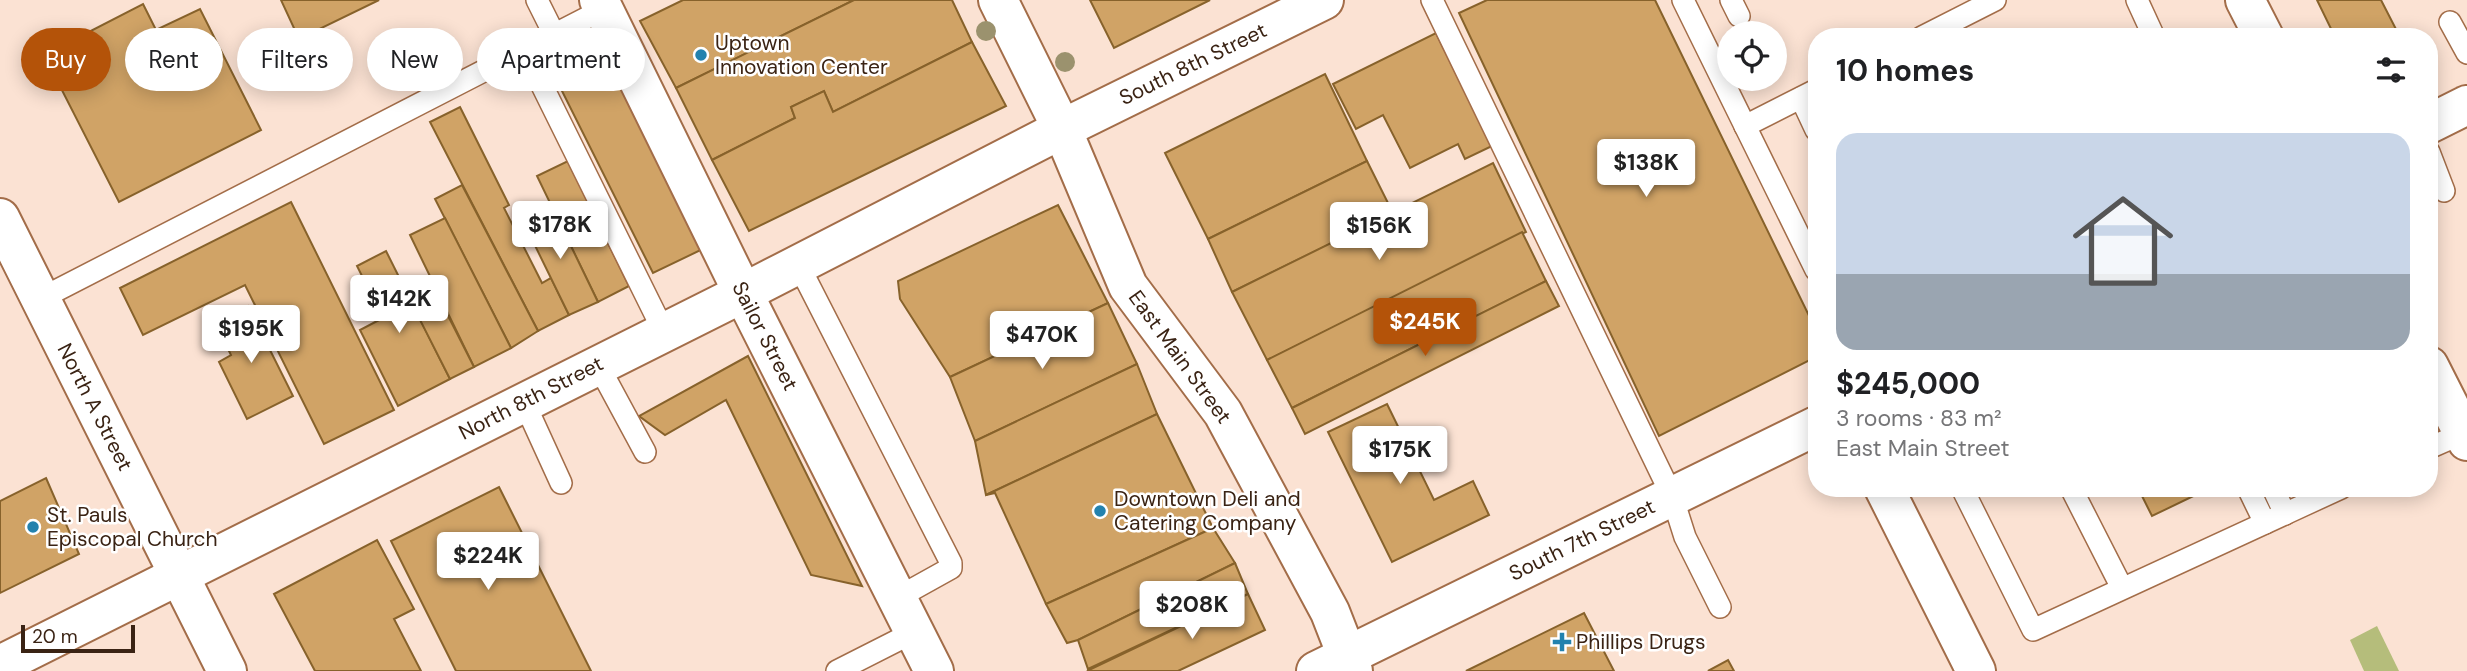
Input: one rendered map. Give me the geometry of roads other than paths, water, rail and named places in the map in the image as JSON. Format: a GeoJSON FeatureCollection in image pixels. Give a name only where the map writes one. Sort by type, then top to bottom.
{"type":"FeatureCollection","features":[{"type":"Feature","properties":{"kind":"main road","name":"East Main Street"},"geometry":{"type":"LineString","coordinates":[[998,0],[1062,129],[1128,286],[1223,413],[1325,602],[1338,665]]}},
{"type":"Feature","properties":{"kind":"main road","name":"South 8th Street"},"geometry":{"type":"LineString","coordinates":[[1062,129],[1324,0]]}},
{"type":"Feature","properties":{"kind":"main road"},"geometry":{"type":"LineString","coordinates":[[2245,0],[2259,28]]}},
{"type":"Feature","properties":{"kind":"main road","name":"Sailor Street"},"geometry":{"type":"LineString","coordinates":[[601,5],[934,671]]}},
{"type":"Feature","properties":{"kind":"main road"},"geometry":{"type":"LineString","coordinates":[[2438,120],[2467,105]]}},
{"type":"Feature","properties":{"kind":"main road","name":"North 8th Street"},"geometry":{"type":"LineString","coordinates":[[0,665],[743,293],[1062,129]]}},
{"type":"Feature","properties":{"kind":"main road","name":"North A Street"},"geometry":{"type":"LineString","coordinates":[[0,218],[227,671]]}},
{"type":"Feature","properties":{"kind":"main road"},"geometry":{"type":"LineString","coordinates":[[2438,388],[2457,433]]}},
{"type":"Feature","properties":{"kind":"main road","name":"South 7th Street"},"geometry":{"type":"LineString","coordinates":[[1338,665],[1808,430]]}},
{"type":"Feature","properties":{"kind":"main road"},"geometry":{"type":"LineString","coordinates":[[1889,497],[1976,671]]}},
{"type":"Feature","properties":{"kind":"lane"},"geometry":{"type":"LineString","coordinates":[[537,0],[551,28]]}},
{"type":"Feature","properties":{"kind":"lane"},"geometry":{"type":"LineString","coordinates":[[1432,0],[1672,496],[1685,537],[1720,607]]}},
{"type":"Feature","properties":{"kind":"lane"},"geometry":{"type":"LineString","coordinates":[[1683,0],[1808,254]]}},
{"type":"Feature","properties":{"kind":"lane"},"geometry":{"type":"LineString","coordinates":[[1940,28],[1995,0]]}},
{"type":"Feature","properties":{"kind":"lane"},"geometry":{"type":"LineString","coordinates":[[2137,0],[2150,28]]}},
{"type":"Feature","properties":{"kind":"lane"},"geometry":{"type":"LineString","coordinates":[[564,28],[601,5]]}},
{"type":"Feature","properties":{"kind":"lane"},"geometry":{"type":"LineString","coordinates":[[2451,22],[2467,53]]}},
{"type":"Feature","properties":{"kind":"lane"},"geometry":{"type":"LineString","coordinates":[[40,299],[477,73]]}},
{"type":"Feature","properties":{"kind":"lane"},"geometry":{"type":"LineString","coordinates":[[545,91],[664,332]]}},
{"type":"Feature","properties":{"kind":"lane"},"geometry":{"type":"LineString","coordinates":[[1745,126],[1808,94]]}},
{"type":"Feature","properties":{"kind":"lane"},"geometry":{"type":"LineString","coordinates":[[2438,175],[2444,191]]}},
{"type":"Feature","properties":{"kind":"lane"},"geometry":{"type":"LineString","coordinates":[[798,264],[951,563],[951,568],[943,574],[897,598]]}},
{"type":"Feature","properties":{"kind":"lane"},"geometry":{"type":"LineString","coordinates":[[598,365],[645,452]]}},
{"type":"Feature","properties":{"kind":"lane"},"geometry":{"type":"LineString","coordinates":[[524,402],[561,482]]}},
{"type":"Feature","properties":{"kind":"lane"},"geometry":{"type":"LineString","coordinates":[[1966,497],[2033,630],[2322,497]]}},
{"type":"Feature","properties":{"kind":"lane"},"geometry":{"type":"LineString","coordinates":[[2076,497],[2122,588]]}},
{"type":"Feature","properties":{"kind":"lane"},"geometry":{"type":"LineString","coordinates":[[2252,497],[2265,523]]}},
{"type":"Feature","properties":{"kind":"lane"},"geometry":{"type":"LineString","coordinates":[[2277,497],[2285,514]]}},
{"type":"Feature","properties":{"kind":"lane"},"geometry":{"type":"LineString","coordinates":[[837,671],[914,632]]}},
{"type":"Feature","properties":{"kind":"place","name":"Uptown Innovation Center"},"geometry":{"type":"Point","coordinates":[701,55]}},
{"type":"Feature","properties":{"kind":"place","name":"Downtown Deli and Catering Company"},"geometry":{"type":"Point","coordinates":[1100,511]}},
{"type":"Feature","properties":{"kind":"place","name":"St. Pauls Episcopal Church"},"geometry":{"type":"Point","coordinates":[33,527]}},
{"type":"Feature","properties":{"kind":"place","name":"Phillips Drugs"},"geometry":{"type":"Point","coordinates":[1562,642]}}]}
